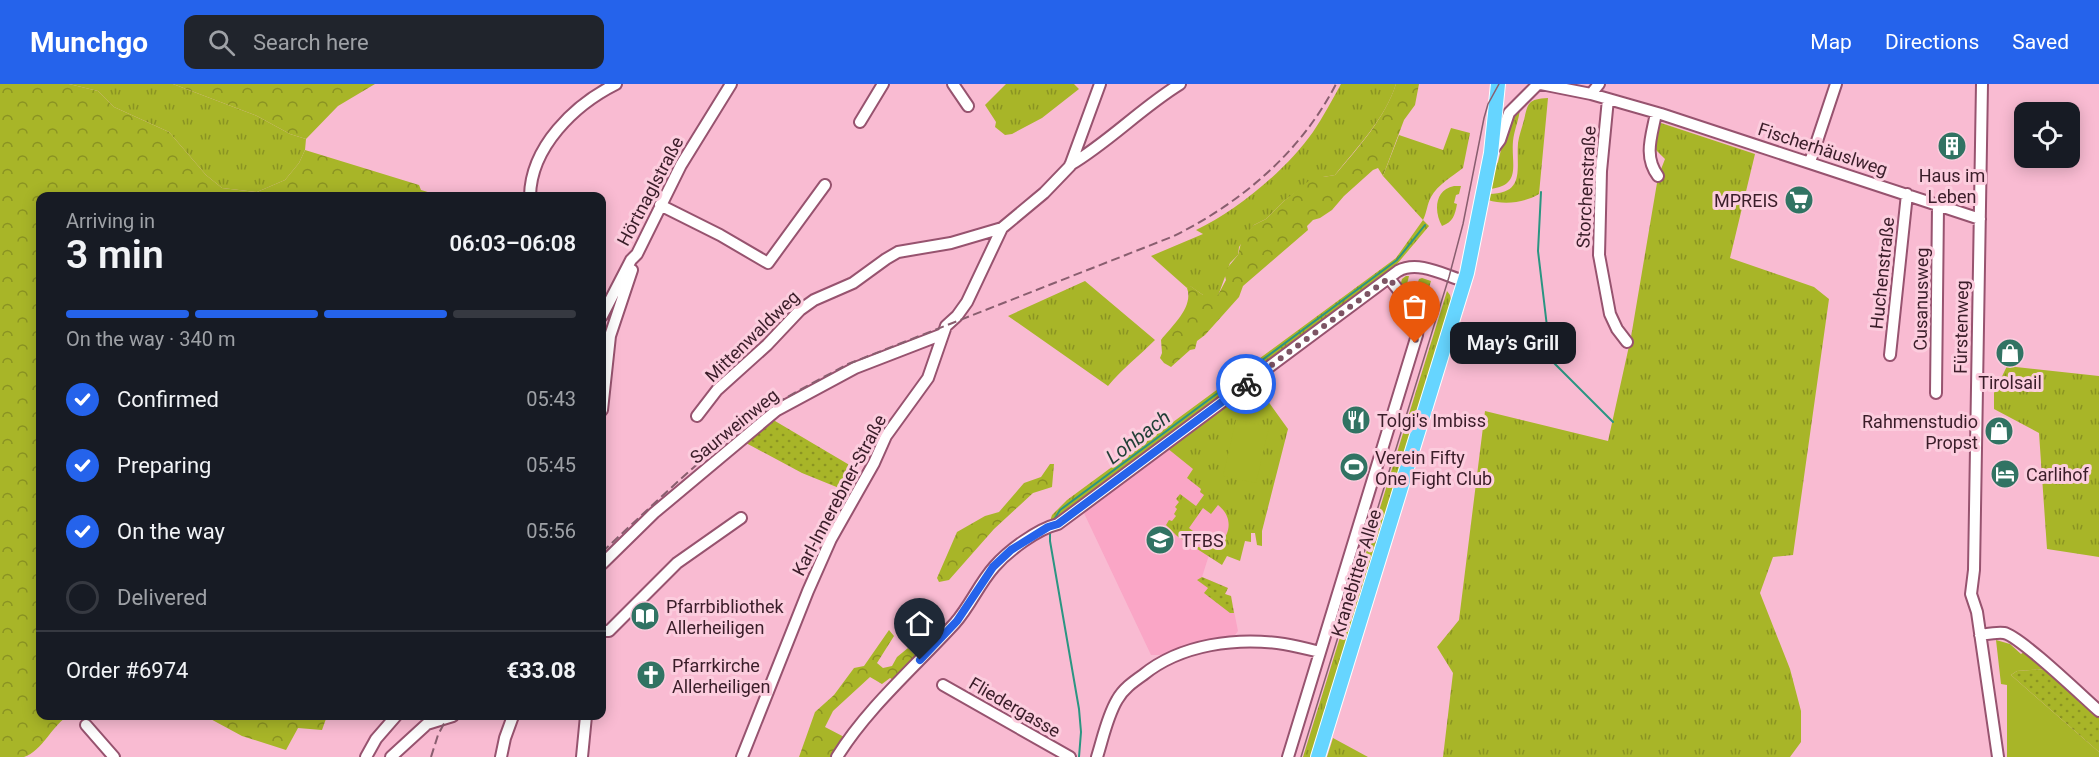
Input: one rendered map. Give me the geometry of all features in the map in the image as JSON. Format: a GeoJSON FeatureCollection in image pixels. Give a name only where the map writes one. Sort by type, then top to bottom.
{"type":"FeatureCollection","features":[{"type":"Feature","properties":{"kind":"main road","name":"Kranebitter Allee"},"geometry":{"type":"LineString","coordinates":[[1318,757],[1464,281],[1491,153],[1498,84]]}},
{"type":"Feature","properties":{"kind":"street"},"geometry":{"type":"LineString","coordinates":[[530,192],[532,174],[544,148],[572,114],[616,84]]}},
{"type":"Feature","properties":{"kind":"street","name":"Hörtnaglstraße"},"geometry":{"type":"LineString","coordinates":[[606,308],[681,165],[731,84]]}},
{"type":"Feature","properties":{"kind":"street"},"geometry":{"type":"LineString","coordinates":[[860,122],[883,84]]}},
{"type":"Feature","properties":{"kind":"street"},"geometry":{"type":"LineString","coordinates":[[953,84],[968,106]]}},
{"type":"Feature","properties":{"kind":"street","name":"Karl-Innerebner-Straße"},"geometry":{"type":"LineString","coordinates":[[742,757],[831,539],[874,463],[889,431],[928,378],[946,326],[967,302],[1002,228],[1044,193],[1070,166],[1100,84]]}},
{"type":"Feature","properties":{"kind":"street"},"geometry":{"type":"LineString","coordinates":[[1070,166],[1096,149],[1124,125],[1180,84]]}},
{"type":"Feature","properties":{"kind":"street"},"geometry":{"type":"LineString","coordinates":[[1491,153],[1500,140],[1509,113],[1540,84]]}},
{"type":"Feature","properties":{"kind":"street","name":"Fischerhäuslweg"},"geometry":{"type":"LineString","coordinates":[[1540,84],[1591,94],[1656,113],[1980,219]]}},
{"type":"Feature","properties":{"kind":"street"},"geometry":{"type":"LineString","coordinates":[[1591,94],[1599,84]]}},
{"type":"Feature","properties":{"kind":"street"},"geometry":{"type":"LineString","coordinates":[[1810,162],[1836,84]]}},
{"type":"Feature","properties":{"kind":"street","name":"Fürstenweg"},"geometry":{"type":"LineString","coordinates":[[1982,84],[1974,570],[1978,593],[1977,612],[1998,757]]}},
{"type":"Feature","properties":{"kind":"street","name":"Storchenstraße"},"geometry":{"type":"LineString","coordinates":[[1608,99],[1601,171],[1599,255],[1610,314],[1627,342]]}},
{"type":"Feature","properties":{"kind":"street"},"geometry":{"type":"LineString","coordinates":[[1656,113],[1649,157],[1658,176]]}},
{"type":"Feature","properties":{"kind":"street"},"geometry":{"type":"LineString","coordinates":[[660,206],[720,235],[768,263],[825,185]]}},
{"type":"Feature","properties":{"kind":"street","name":"Huchenstraße"},"geometry":{"type":"LineString","coordinates":[[1890,355],[1907,194]]}},
{"type":"Feature","properties":{"kind":"street","name":"Cusanusweg"},"geometry":{"type":"LineString","coordinates":[[1936,393],[1938,206]]}},
{"type":"Feature","properties":{"kind":"street","name":"Mittenwaldweg"},"geometry":{"type":"LineString","coordinates":[[697,416],[717,390],[767,345],[800,310],[814,300],[853,283],[898,252],[951,243],[1002,228]]}},
{"type":"Feature","properties":{"kind":"street"},"geometry":{"type":"LineString","coordinates":[[606,373],[610,336],[636,254]]}},
{"type":"Feature","properties":{"kind":"street"},"geometry":{"type":"LineString","coordinates":[[837,757],[869,715],[957,621],[993,567],[1011,550],[1053,525],[1404,268],[1414,266],[1464,281]]}},
{"type":"Feature","properties":{"kind":"street","name":"Kranebitter Allee"},"geometry":{"type":"LineString","coordinates":[[1288,757],[1418,330],[1418,320],[1413,311],[1389,278]]}},
{"type":"Feature","properties":{"kind":"street","name":"Saurweinweg"},"geometry":{"type":"LineString","coordinates":[[606,560],[654,513],[777,410],[855,368],[943,334]]}},
{"type":"Feature","properties":{"kind":"street"},"geometry":{"type":"LineString","coordinates":[[606,631],[609,631],[681,559],[741,518]]}},
{"type":"Feature","properties":{"kind":"street"},"geometry":{"type":"LineString","coordinates":[[1980,634],[2004,633],[2012,636],[2048,664],[2099,711]]}},
{"type":"Feature","properties":{"kind":"street"},"geometry":{"type":"LineString","coordinates":[[1097,757],[1111,713],[1124,690],[1154,666],[1176,655],[1199,648],[1244,641],[1284,644],[1320,652]]}},
{"type":"Feature","properties":{"kind":"street","name":"Fliedergasse"},"geometry":{"type":"LineString","coordinates":[[943,685],[1070,757]]}},
{"type":"Feature","properties":{"kind":"street"},"geometry":{"type":"LineString","coordinates":[[366,757],[392,720]]}},
{"type":"Feature","properties":{"kind":"street"},"geometry":{"type":"LineString","coordinates":[[372,757],[392,720]]}},
{"type":"Feature","properties":{"kind":"street"},"geometry":{"type":"LineString","coordinates":[[391,757],[433,720]]}},
{"type":"Feature","properties":{"kind":"street"},"geometry":{"type":"LineString","coordinates":[[501,757],[512,720]]}},
{"type":"Feature","properties":{"kind":"street"},"geometry":{"type":"LineString","coordinates":[[582,757],[586,720]]}},
{"type":"Feature","properties":{"kind":"street"},"geometry":{"type":"LineString","coordinates":[[86,725],[114,757]]}},
{"type":"Feature","properties":{"kind":"shaded area","name":"TFBS"},"geometry":{"type":"Polygon","coordinates":[[[1193,432],[1232,523],[1227,537],[1209,555],[1202,577],[1228,588],[1225,594],[1231,596],[1238,631],[1235,635],[1205,640],[1161,655],[1151,655],[1083,511],[1193,432]]]}},
{"type":"Feature","properties":{"kind":"green space"},"geometry":{"type":"Polygon","coordinates":[[[0,84],[69,84],[98,91],[114,107],[169,132],[206,175],[222,188],[257,192],[36,192],[36,720],[62,720],[30,754],[24,757],[0,757],[0,84]]]}},
{"type":"Feature","properties":{"kind":"green space"},"geometry":{"type":"Polygon","coordinates":[[[69,84],[173,84],[257,116],[290,134],[306,139],[305,150],[299,163],[285,180],[257,192],[222,188],[206,175],[169,132],[114,107],[98,91],[69,84]]]}},
{"type":"Feature","properties":{"kind":"green space"},"geometry":{"type":"Polygon","coordinates":[[[173,84],[375,84],[338,106],[306,139],[290,134],[257,116],[173,84]]]}},
{"type":"Feature","properties":{"kind":"green space"},"geometry":{"type":"Polygon","coordinates":[[[1006,84],[1074,84],[1079,89],[1042,118],[1012,134],[1005,135],[995,127],[996,122],[985,105],[1006,84]]]}},
{"type":"Feature","properties":{"kind":"green space"},"geometry":{"type":"Polygon","coordinates":[[[1341,84],[1396,84],[1378,121],[1335,175],[1323,177],[1300,189],[1266,219],[1254,225],[1239,247],[1238,255],[1230,263],[1218,296],[1203,295],[1190,286],[1187,288],[1151,256],[1203,234],[1196,230],[1228,212],[1260,188],[1290,160],[1313,132],[1341,84]]]}},
{"type":"Feature","properties":{"kind":"green space"},"geometry":{"type":"Polygon","coordinates":[[[1396,84],[1419,84],[1415,105],[1404,120],[1383,176],[1378,168],[1373,170],[1332,210],[1313,220],[1307,226],[1308,230],[1243,286],[1239,297],[1197,341],[1195,349],[1190,350],[1171,367],[1164,363],[1160,358],[1161,340],[1185,309],[1189,285],[1203,295],[1218,295],[1226,280],[1224,272],[1238,255],[1242,239],[1254,225],[1266,219],[1316,175],[1323,177],[1335,175],[1378,121],[1396,84]]]}},
{"type":"Feature","properties":{"kind":"green space"},"geometry":{"type":"Polygon","coordinates":[[[1548,98],[1539,194],[1514,202],[1488,200],[1489,194],[1509,190],[1514,184],[1518,170],[1518,140],[1528,106],[1536,99],[1548,98]]]}},
{"type":"Feature","properties":{"kind":"green space"},"geometry":{"type":"Polygon","coordinates":[[[1520,109],[1513,141],[1511,178],[1500,187],[1490,189],[1492,172],[1498,162],[1508,121],[1520,109]]]}},
{"type":"Feature","properties":{"kind":"green space"},"geometry":{"type":"Polygon","coordinates":[[[1658,122],[1755,154],[1730,258],[1814,287],[1829,299],[1793,555],[1773,557],[1760,593],[1790,669],[1801,711],[1801,742],[1790,757],[1443,757],[1453,673],[1437,647],[1459,620],[1485,411],[1608,441],[1631,337],[1658,177],[1665,159],[1653,147],[1658,122]]]}},
{"type":"Feature","properties":{"kind":"green space"},"geometry":{"type":"Polygon","coordinates":[[[1451,128],[1470,133],[1463,168],[1434,193],[1423,220],[1383,176],[1399,135],[1443,150],[1451,128]]]}},
{"type":"Feature","properties":{"kind":"green space"},"geometry":{"type":"Polygon","coordinates":[[[305,150],[419,185],[421,190],[428,192],[257,192],[285,180],[299,163],[305,150]]]}},
{"type":"Feature","properties":{"kind":"green space"},"geometry":{"type":"Polygon","coordinates":[[[1461,186],[1454,203],[1457,204],[1455,212],[1453,218],[1442,226],[1437,208],[1439,197],[1447,188],[1461,186]]]}},
{"type":"Feature","properties":{"kind":"green space"},"geometry":{"type":"Polygon","coordinates":[[[1423,220],[1429,226],[1392,270],[1092,491],[1048,527],[1052,515],[1067,500],[1396,258],[1423,220]]]}},
{"type":"Feature","properties":{"kind":"green space"},"geometry":{"type":"Polygon","coordinates":[[[1409,276],[1407,284],[1416,288],[1419,279],[1431,281],[1424,304],[1418,310],[1400,286],[1402,279],[1409,276]]]}},
{"type":"Feature","properties":{"kind":"green space"},"geometry":{"type":"Polygon","coordinates":[[[1085,281],[1155,340],[1108,386],[1008,316],[1085,281]]]}},
{"type":"Feature","properties":{"kind":"green space"},"geometry":{"type":"Polygon","coordinates":[[[1447,291],[1452,304],[1313,757],[1303,757],[1447,291]]]}},
{"type":"Feature","properties":{"kind":"green space"},"geometry":{"type":"Polygon","coordinates":[[[2007,366],[2099,376],[2099,557],[2047,549],[2039,433],[1994,409],[1994,393],[2007,366]]]}},
{"type":"Feature","properties":{"kind":"green space"},"geometry":{"type":"Polygon","coordinates":[[[1255,383],[1288,429],[1262,531],[1262,546],[1257,545],[1255,533],[1251,533],[1251,542],[1245,541],[1240,561],[1227,556],[1222,565],[1177,536],[1166,525],[1176,516],[1175,507],[1179,502],[1176,499],[1180,494],[1196,506],[1204,495],[1200,492],[1201,489],[1187,478],[1193,469],[1167,448],[1255,383]],[[1218,505],[1211,514],[1203,508],[1189,528],[1197,534],[1190,542],[1199,547],[1209,548],[1217,545],[1228,531],[1229,523],[1226,513],[1218,505]]]}},
{"type":"Feature","properties":{"kind":"green space"},"geometry":{"type":"Polygon","coordinates":[[[770,418],[863,473],[862,476],[850,470],[839,488],[802,473],[746,443],[772,423],[768,420],[770,418]]]}},
{"type":"Feature","properties":{"kind":"green space"},"geometry":{"type":"Polygon","coordinates":[[[1236,420],[1269,427],[1256,483],[1223,476],[1236,420]]]}},
{"type":"Feature","properties":{"kind":"green space"},"geometry":{"type":"Polygon","coordinates":[[[1050,464],[1054,464],[1052,487],[1033,493],[994,529],[949,580],[939,582],[937,578],[957,532],[985,516],[999,512],[1024,483],[1041,477],[1050,464]]]}},
{"type":"Feature","properties":{"kind":"green space"},"geometry":{"type":"Polygon","coordinates":[[[1202,577],[1228,588],[1225,594],[1231,596],[1234,613],[1230,613],[1204,593],[1208,588],[1197,580],[1202,577]]]}},
{"type":"Feature","properties":{"kind":"green space"},"geometry":{"type":"Polygon","coordinates":[[[889,630],[894,636],[877,663],[883,668],[892,666],[897,657],[908,648],[920,660],[899,683],[890,678],[882,684],[870,677],[833,711],[825,727],[848,739],[837,757],[799,757],[815,712],[834,695],[854,668],[864,666],[889,630]]]}},
{"type":"Feature","properties":{"kind":"green space"},"geometry":{"type":"Polygon","coordinates":[[[1996,640],[2010,644],[2021,654],[2024,652],[2046,669],[2017,671],[2011,675],[2099,752],[2099,757],[2007,757],[2007,685],[2001,684],[1996,640]]]}},
{"type":"Feature","properties":{"kind":"green space"},"geometry":{"type":"Polygon","coordinates":[[[2046,669],[2099,716],[2099,752],[2011,675],[2017,671],[2046,669]]]}},
{"type":"Feature","properties":{"kind":"green space"},"geometry":{"type":"Polygon","coordinates":[[[212,720],[326,720],[322,730],[298,728],[286,750],[242,736],[212,720]]]}},
{"type":"Feature","properties":{"kind":"green space"},"geometry":{"type":"Polygon","coordinates":[[[1333,738],[1368,757],[1327,757],[1333,738]]]}},
{"type":"Feature","properties":{"kind":"waterway"},"geometry":{"type":"LineString","coordinates":[[1541,192],[1538,251],[1551,360],[1613,422]]}},
{"type":"Feature","properties":{"kind":"waterway","name":"Lohbach"},"geometry":{"type":"LineString","coordinates":[[1052,523],[1060,510],[1397,260],[1425,225]]}},
{"type":"Feature","properties":{"kind":"waterway","name":"Lohbach"},"geometry":{"type":"LineString","coordinates":[[1050,532],[1079,709],[1081,732],[1079,757]]}},
{"type":"Feature","properties":{"kind":"tram line"},"geometry":{"type":"LineString","coordinates":[[1301,757],[1449,277],[1463,224],[1484,118],[1488,104],[1499,84]]}},
{"type":"Feature","properties":{"kind":"railway"},"geometry":{"type":"LineString","coordinates":[[606,548],[730,437],[798,391],[848,364],[1174,236],[1223,207],[1246,191],[1287,153],[1322,109],[1336,84]]}},
{"type":"Feature","properties":{"kind":"railway"},"geometry":{"type":"LineString","coordinates":[[431,757],[446,720]]}},
{"type":"Feature","properties":{"kind":"way so far"},"geometry":{"type":"LineString","coordinates":[[1246,384],[1389,278],[1417,318],[1418,330],[1415,343]]}},
{"type":"Feature","properties":{"kind":"place","name":"Haus im Leben"},"geometry":{"type":"Point","coordinates":[1952,146]}},
{"type":"Feature","properties":{"kind":"place","name":"MPREIS"},"geometry":{"type":"Point","coordinates":[1799,200]}},
{"type":"Feature","properties":{"kind":"place","name":"May’s Grill"},"geometry":{"type":"Point","coordinates":[1415,343]}},
{"type":"Feature","properties":{"kind":"place","name":"Tirolsail"},"geometry":{"type":"Point","coordinates":[2010,353]}},
{"type":"Feature","properties":{"kind":"place","name":"Tolgi's Imbiss"},"geometry":{"type":"Point","coordinates":[1356,420]}},
{"type":"Feature","properties":{"kind":"place","name":"Rahmenstudio Propst"},"geometry":{"type":"Point","coordinates":[1999,431]}},
{"type":"Feature","properties":{"kind":"place","name":"Verein Fifty One Fight Club"},"geometry":{"type":"Point","coordinates":[1354,467]}},
{"type":"Feature","properties":{"kind":"place","name":"Carlihof"},"geometry":{"type":"Point","coordinates":[2005,474]}},
{"type":"Feature","properties":{"kind":"place","name":"TFBS"},"geometry":{"type":"Point","coordinates":[1160,540]}},
{"type":"Feature","properties":{"kind":"place","name":"Pfarrbibliothek Allerheiligen"},"geometry":{"type":"Point","coordinates":[645,616]}},
{"type":"Feature","properties":{"kind":"place","name":"Pfarrkirche Allerheiligen"},"geometry":{"type":"Point","coordinates":[651,675]}},
{"type":"Feature","properties":{"kind":"route"},"geometry":{"type":"LineString","coordinates":[[920,660],[957,621],[993,567],[1011,550],[1048,527],[1058,524],[1246,384]]}}]}
